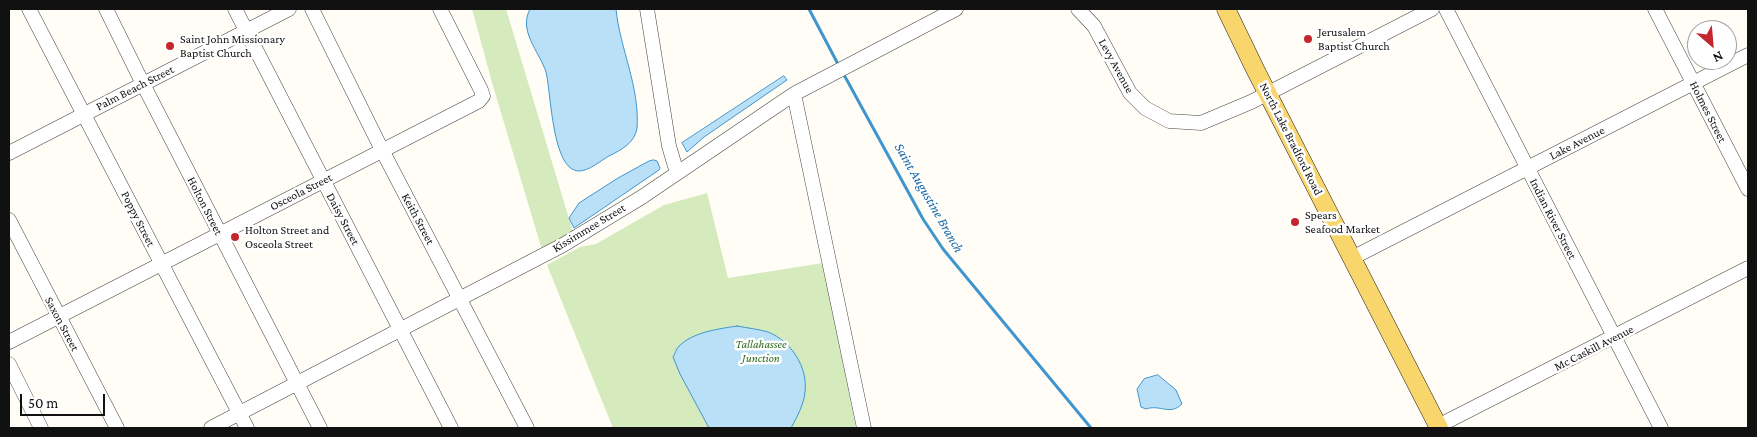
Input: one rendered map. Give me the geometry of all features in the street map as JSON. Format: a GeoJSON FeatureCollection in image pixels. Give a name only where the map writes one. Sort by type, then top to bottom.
{"type":"FeatureCollection","features":[{"type":"Feature","properties":{"kind":"main road","name":"North Lake Bradford Road"},"geometry":{"type":"LineString","coordinates":[[1226,9],[1439,427]]}},
{"type":"Feature","properties":{"kind":"street","name":"Poppy Street"},"geometry":{"type":"LineString","coordinates":[[29,9],[246,428]]}},
{"type":"Feature","properties":{"kind":"street","name":"Holton Street"},"geometry":{"type":"LineString","coordinates":[[106,9],[142,84],[320,428]]}},
{"type":"Feature","properties":{"kind":"street","name":"Daisy Street"},"geometry":{"type":"LineString","coordinates":[[235,9],[451,428]]}},
{"type":"Feature","properties":{"kind":"street","name":"Palm Beach Street"},"geometry":{"type":"LineString","coordinates":[[9,153],[289,9]]}},
{"type":"Feature","properties":{"kind":"street","name":"Keith Street"},"geometry":{"type":"LineString","coordinates":[[312,9],[382,150],[527,428]]}},
{"type":"Feature","properties":{"kind":"street","name":"Osceola Street"},"geometry":{"type":"LineString","coordinates":[[9,342],[219,233],[479,102],[482,94],[440,9]]}},
{"type":"Feature","properties":{"kind":"street"},"geometry":{"type":"LineString","coordinates":[[647,9],[668,146],[677,173]]}},
{"type":"Feature","properties":{"kind":"street","name":"Kissimmee Street"},"geometry":{"type":"LineString","coordinates":[[211,428],[460,300],[562,245],[677,173],[794,94],[956,9]]}},
{"type":"Feature","properties":{"kind":"street","name":"Levy Avenue"},"geometry":{"type":"LineString","coordinates":[[1078,9],[1094,26],[1130,94],[1145,108],[1169,121],[1201,123],[1235,110],[1268,94],[1432,9]]}},
{"type":"Feature","properties":{"kind":"street","name":"Indian River Street"},"geometry":{"type":"LineString","coordinates":[[1446,9],[1661,428]]}},
{"type":"Feature","properties":{"kind":"street","name":"Holmes Street"},"geometry":{"type":"LineString","coordinates":[[1655,9],[1748,189]]}},
{"type":"Feature","properties":{"kind":"street","name":"Lake Avenue"},"geometry":{"type":"LineString","coordinates":[[1352,258],[1748,56]]}},
{"type":"Feature","properties":{"kind":"street"},"geometry":{"type":"LineString","coordinates":[[794,94],[864,428]]}},
{"type":"Feature","properties":{"kind":"street","name":"Saxon Street"},"geometry":{"type":"LineString","coordinates":[[9,220],[117,428]]}},
{"type":"Feature","properties":{"kind":"street","name":"Mc Caskill Avenue"},"geometry":{"type":"LineString","coordinates":[[1439,427],[1748,268]]}},
{"type":"Feature","properties":{"kind":"street"},"geometry":{"type":"LineString","coordinates":[[9,364],[41,428]]}},
{"type":"Feature","properties":{"kind":"green space"},"geometry":{"type":"Polygon","coordinates":[[[472,9],[506,9],[573,232],[542,250],[493,86],[472,9]]]}},
{"type":"Feature","properties":{"kind":"green space","name":"Tallahassee Junction"},"geometry":{"type":"Polygon","coordinates":[[[707,193],[728,278],[823,263],[856,428],[613,428],[547,265],[580,247],[596,244],[664,205],[707,193]]]}},
{"type":"Feature","properties":{"kind":"water"},"geometry":{"type":"Polygon","coordinates":[[[530,9],[616,9],[621,39],[636,98],[637,128],[636,133],[627,145],[587,169],[579,171],[570,168],[563,158],[558,145],[546,72],[531,41],[526,25],[530,9]]]}},
{"type":"Feature","properties":{"kind":"water"},"geometry":{"type":"Polygon","coordinates":[[[784,76],[787,80],[704,137],[687,152],[682,143],[784,76]]]}},
{"type":"Feature","properties":{"kind":"water"},"geometry":{"type":"Polygon","coordinates":[[[654,160],[657,161],[659,170],[574,228],[569,218],[579,203],[618,178],[654,160]]]}},
{"type":"Feature","properties":{"kind":"water"},"geometry":{"type":"Polygon","coordinates":[[[737,326],[768,332],[776,336],[791,348],[801,364],[804,373],[805,392],[802,406],[791,428],[709,428],[680,374],[673,357],[679,346],[698,334],[737,326]]]}},
{"type":"Feature","properties":{"kind":"water"},"geometry":{"type":"Polygon","coordinates":[[[1158,375],[1176,390],[1182,404],[1178,407],[1169,410],[1141,407],[1137,389],[1144,379],[1158,375]]]}},
{"type":"Feature","properties":{"kind":"waterway","name":"Saint Augustine Branch"},"geometry":{"type":"LineString","coordinates":[[809,9],[839,66]]}},
{"type":"Feature","properties":{"kind":"waterway","name":"Saint Augustine Branch"},"geometry":{"type":"LineString","coordinates":[[843,73],[923,219],[943,249],[1091,428]]}},
{"type":"Feature","properties":{"kind":"place","name":"Jerusalem Baptist Church"},"geometry":{"type":"Point","coordinates":[1308,39]}},
{"type":"Feature","properties":{"kind":"place","name":"Saint John Missionary Baptist Church"},"geometry":{"type":"Point","coordinates":[170,46]}},
{"type":"Feature","properties":{"kind":"place","name":"Spears Seafood Market"},"geometry":{"type":"Point","coordinates":[1295,222]}},
{"type":"Feature","properties":{"kind":"place","name":"Holton Street and Osceola Street"},"geometry":{"type":"Point","coordinates":[235,237]}}]}
